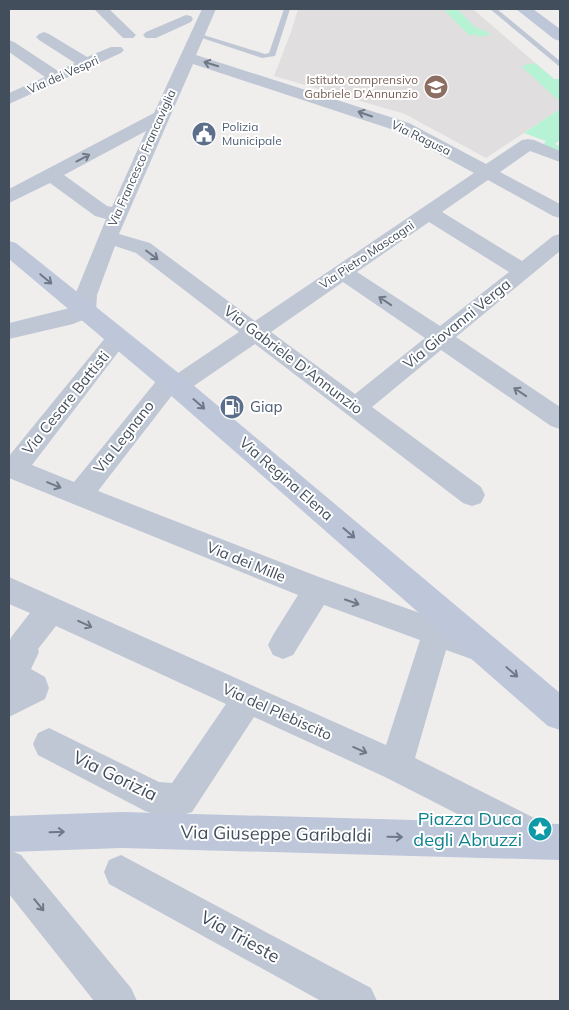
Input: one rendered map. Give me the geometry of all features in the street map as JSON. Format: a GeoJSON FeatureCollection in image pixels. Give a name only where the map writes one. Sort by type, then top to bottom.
{"type":"FeatureCollection","features":[{"type":"Feature","properties":{"kind":"street"},"geometry":{"type":"LineString","coordinates":[[101,9],[128,35]]}},
{"type":"Feature","properties":{"kind":"street"},"geometry":{"type":"LineString","coordinates":[[174,9],[186,19]]}},
{"type":"Feature","properties":{"kind":"street"},"geometry":{"type":"LineString","coordinates":[[524,9],[560,36]]}},
{"type":"Feature","properties":{"kind":"street"},"geometry":{"type":"LineString","coordinates":[[151,35],[186,19],[203,21]]}},
{"type":"Feature","properties":{"kind":"street","name":"Via Francesco Francaviglia"},"geometry":{"type":"LineString","coordinates":[[85,311],[86,295],[108,237],[203,21]]}},
{"type":"Feature","properties":{"kind":"street"},"geometry":{"type":"LineString","coordinates":[[44,37],[87,64]]}},
{"type":"Feature","properties":{"kind":"street"},"geometry":{"type":"LineString","coordinates":[[9,45],[56,77]]}},
{"type":"Feature","properties":{"kind":"street","name":"Via dei Vespri"},"geometry":{"type":"LineString","coordinates":[[9,99],[116,50]]}},
{"type":"Feature","properties":{"kind":"street","name":"Via Ragusa"},"geometry":{"type":"LineString","coordinates":[[187,57],[403,127],[560,212]]}},
{"type":"Feature","properties":{"kind":"street"},"geometry":{"type":"LineString","coordinates":[[9,80],[26,91]]}},
{"type":"Feature","properties":{"kind":"street"},"geometry":{"type":"LineString","coordinates":[[9,197],[162,116]]}},
{"type":"Feature","properties":{"kind":"street","name":"Via Pietro Mascagni"},"geometry":{"type":"LineString","coordinates":[[174,383],[256,332],[528,144],[560,157]]}},
{"type":"Feature","properties":{"kind":"street"},"geometry":{"type":"LineString","coordinates":[[51,175],[102,212],[118,214]]}},
{"type":"Feature","properties":{"kind":"street"},"geometry":{"type":"LineString","coordinates":[[429,213],[523,271]]}},
{"type":"Feature","properties":{"kind":"street","name":"Via Gabriele D'Annunzio"},"geometry":{"type":"LineString","coordinates":[[108,237],[143,248],[472,495]]}},
{"type":"Feature","properties":{"kind":"street","name":"Via Giovanni Verga"},"geometry":{"type":"LineString","coordinates":[[354,407],[560,241]]}},
{"type":"Feature","properties":{"kind":"street","name":"Via Regina Elena"},"geometry":{"type":"LineString","coordinates":[[9,248],[174,383],[560,714]]}},
{"type":"Feature","properties":{"kind":"street"},"geometry":{"type":"LineString","coordinates":[[343,272],[560,419]]}},
{"type":"Feature","properties":{"kind":"street"},"geometry":{"type":"LineString","coordinates":[[9,331],[73,316],[85,311]]}},
{"type":"Feature","properties":{"kind":"street","name":"Via Cesare Battisti"},"geometry":{"type":"LineString","coordinates":[[11,468],[118,338]]}},
{"type":"Feature","properties":{"kind":"street","name":"Via Legnano"},"geometry":{"type":"LineString","coordinates":[[79,495],[174,383]]}},
{"type":"Feature","properties":{"kind":"street","name":"Via dei Mille"},"geometry":{"type":"LineString","coordinates":[[11,468],[318,590],[486,650]]}},
{"type":"Feature","properties":{"kind":"street","name":"Via del Plebiscito"},"geometry":{"type":"LineString","coordinates":[[9,590],[396,766],[552,841]]}},
{"type":"Feature","properties":{"kind":"street"},"geometry":{"type":"LineString","coordinates":[[283,645],[318,590]]}},
{"type":"Feature","properties":{"kind":"street"},"geometry":{"type":"LineString","coordinates":[[9,702],[34,688],[11,675],[24,652],[22,646],[51,609]]}},
{"type":"Feature","properties":{"kind":"street"},"geometry":{"type":"LineString","coordinates":[[396,766],[437,632]]}},
{"type":"Feature","properties":{"kind":"street","name":"Via Gorizia"},"geometry":{"type":"LineString","coordinates":[[49,744],[157,799],[180,800],[248,699]]}},
{"type":"Feature","properties":{"kind":"street","name":"Via Giuseppe Garibaldi"},"geometry":{"type":"LineString","coordinates":[[9,834],[122,830],[552,841]]}},
{"type":"Feature","properties":{"kind":"street"},"geometry":{"type":"LineString","coordinates":[[9,867],[118,1001]]}},
{"type":"Feature","properties":{"kind":"street","name":"Via Trieste"},"geometry":{"type":"LineString","coordinates":[[121,872],[358,1001]]}},
{"type":"Feature","properties":{"kind":"lane"},"geometry":{"type":"LineString","coordinates":[[203,21],[265,56],[272,54],[287,9]]}},
{"type":"Feature","properties":{"kind":"lane"},"geometry":{"type":"LineString","coordinates":[[493,9],[560,65]]}},
{"type":"Feature","properties":{"kind":"shaded area","name":"Istituto comprensivo Gabriele D'Annunzio"},"geometry":{"type":"Polygon","coordinates":[[[298,9],[473,9],[554,79],[560,79],[560,109],[486,158],[405,114],[274,76],[298,9]]]}},
{"type":"Feature","properties":{"kind":"green space"},"geometry":{"type":"Polygon","coordinates":[[[443,9],[457,9],[475,27],[492,34],[479,37],[476,34],[470,36],[443,9]]]}},
{"type":"Feature","properties":{"kind":"green space"},"geometry":{"type":"Polygon","coordinates":[[[535,63],[554,79],[560,79],[560,102],[521,66],[535,63]]]}},
{"type":"Feature","properties":{"kind":"green space"},"geometry":{"type":"Polygon","coordinates":[[[560,109],[560,140],[555,144],[560,146],[560,152],[543,145],[546,141],[524,133],[560,109]]]}},
{"type":"Feature","properties":{"kind":"place","name":"Istituto comprensivo Gabriele D'Annunzio"},"geometry":{"type":"Point","coordinates":[436,87]}},
{"type":"Feature","properties":{"kind":"place","name":"Polizia Municipale"},"geometry":{"type":"Point","coordinates":[204,134]}},
{"type":"Feature","properties":{"kind":"place","name":"Giap"},"geometry":{"type":"Point","coordinates":[232,407]}},
{"type":"Feature","properties":{"kind":"place","name":"Piazza Duca degli Abruzzi"},"geometry":{"type":"Point","coordinates":[540,829]}}]}
